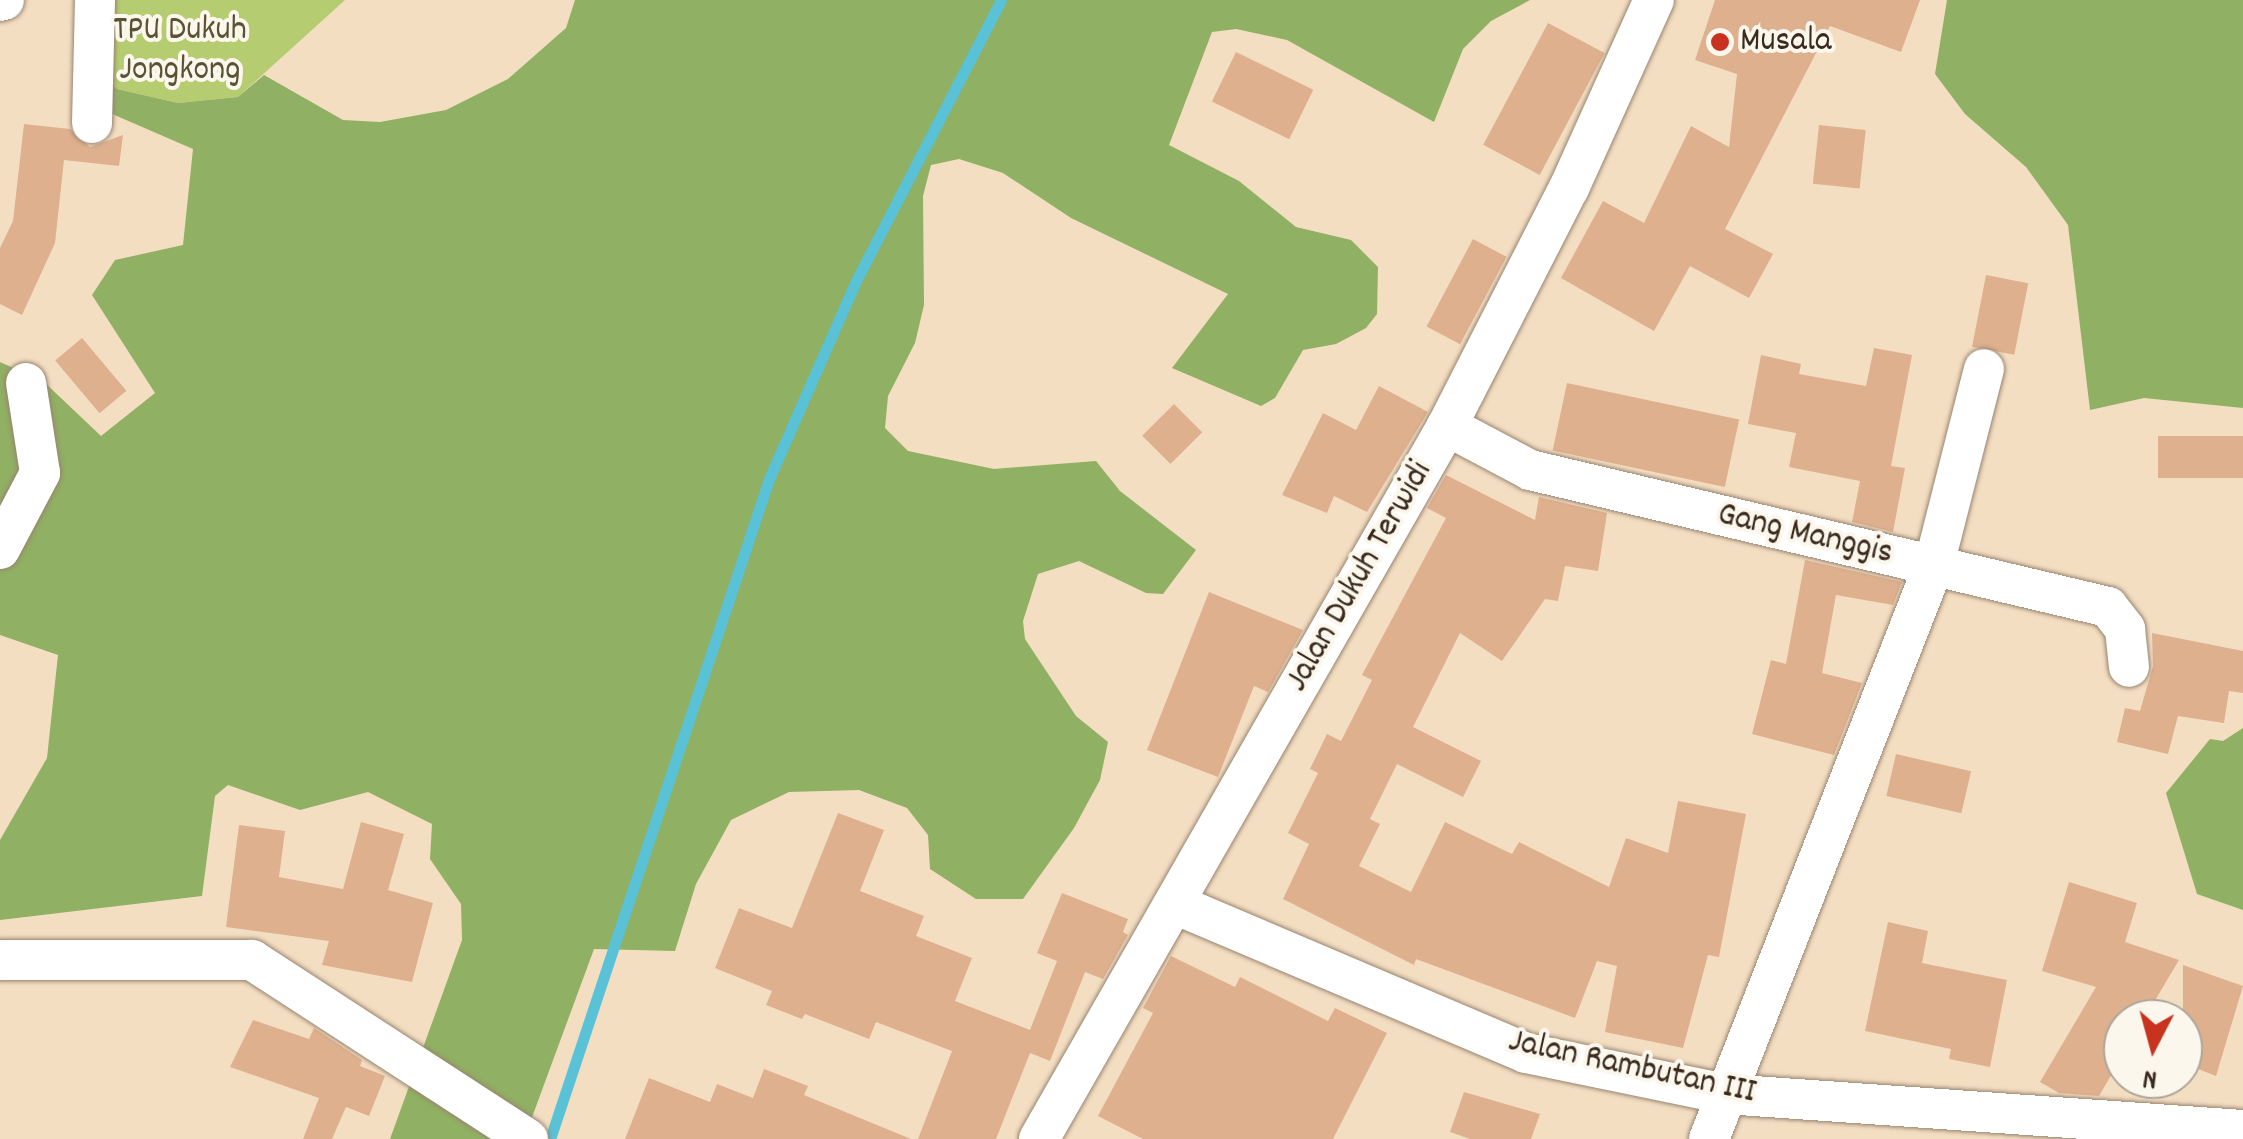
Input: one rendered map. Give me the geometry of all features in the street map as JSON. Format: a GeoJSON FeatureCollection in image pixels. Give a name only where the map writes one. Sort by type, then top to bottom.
{"type":"FeatureCollection","features":[{"type":"Feature","properties":{"kind":"street"},"geometry":{"type":"LineString","coordinates":[[92,123],[95,0]]}},
{"type":"Feature","properties":{"kind":"street","name":"Jalan Dukuh Terwidi"},"geometry":{"type":"LineString","coordinates":[[1039,1139],[1447,426],[1569,188],[1654,0]]}},
{"type":"Feature","properties":{"kind":"street"},"geometry":{"type":"LineString","coordinates":[[1709,1139],[1934,566],[1984,369]]}},
{"type":"Feature","properties":{"kind":"street"},"geometry":{"type":"LineString","coordinates":[[0,549],[40,472],[26,384]]}},
{"type":"Feature","properties":{"kind":"street","name":"Gang Manggis"},"geometry":{"type":"LineString","coordinates":[[1447,426],[1530,470],[2108,607],[2125,629],[2129,666]]}},
{"type":"Feature","properties":{"kind":"street","name":"Jalan Rambutan III"},"geometry":{"type":"LineString","coordinates":[[1175,904],[1526,1053],[1725,1094],[2237,1134]]}},
{"type":"Feature","properties":{"kind":"street"},"geometry":{"type":"LineString","coordinates":[[0,960],[252,960],[528,1139]]}},
{"type":"Feature","properties":{"kind":"green space","name":"TPU Dukuh Jongkong"},"geometry":{"type":"Polygon","coordinates":[[[79,0],[345,0],[238,97],[178,103],[117,89],[86,61],[79,0]]]}},
{"type":"Feature","properties":{"kind":"green space"},"geometry":{"type":"Polygon","coordinates":[[[575,0],[1530,0],[1491,21],[1463,49],[1434,122],[1287,40],[1236,29],[1212,32],[1169,145],[1239,181],[1296,227],[1351,240],[1378,267],[1377,314],[1366,328],[1336,344],[1303,350],[1275,398],[1261,406],[1172,368],[1228,294],[1071,218],[1003,173],[959,159],[931,165],[923,196],[924,305],[915,343],[888,396],[885,428],[908,451],[994,469],[1096,461],[1120,491],[1196,550],[1163,594],[1146,593],[1079,561],[1038,574],[1023,621],[1025,639],[1076,716],[1108,742],[1100,780],[1074,828],[1023,899],[976,899],[930,869],[928,835],[907,808],[859,790],[789,792],[731,820],[696,884],[675,951],[594,949],[524,1139],[390,1139],[462,940],[461,904],[430,859],[432,824],[368,792],[300,810],[228,785],[215,796],[202,896],[0,920],[0,840],[47,758],[58,655],[0,635],[0,362],[43,381],[101,436],[155,393],[92,295],[115,260],[183,245],[193,149],[103,110],[104,78],[117,89],[178,103],[238,97],[264,75],[343,120],[380,122],[446,110],[508,79],[566,28],[575,0]]]}},
{"type":"Feature","properties":{"kind":"green space"},"geometry":{"type":"Polygon","coordinates":[[[1947,0],[2243,0],[2243,408],[2144,398],[2090,410],[2068,225],[2026,167],[1965,114],[1935,74],[1947,0]]]}},
{"type":"Feature","properties":{"kind":"green space"},"geometry":{"type":"Polygon","coordinates":[[[2243,728],[2243,910],[2197,894],[2166,793],[2210,739],[2223,741],[2243,728]]]}},
{"type":"Feature","properties":{"kind":"building"},"geometry":{"type":"Polygon","coordinates":[[[1715,0],[1920,0],[1901,52],[1830,26],[1725,229],[1773,254],[1749,298],[1690,266],[1654,331],[1561,278],[1603,201],[1644,223],[1691,126],[1729,147],[1737,74],[1695,60],[1715,0]]]}},
{"type":"Feature","properties":{"kind":"building"},"geometry":{"type":"Polygon","coordinates":[[[1548,23],[1605,53],[1540,175],[1483,145],[1548,23]]]}},
{"type":"Feature","properties":{"kind":"building"},"geometry":{"type":"Polygon","coordinates":[[[1236,52],[1313,90],[1289,139],[1212,101],[1236,52]]]}},
{"type":"Feature","properties":{"kind":"building"},"geometry":{"type":"Polygon","coordinates":[[[24,124],[70,129],[90,147],[123,135],[119,166],[64,160],[55,243],[22,315],[0,304],[0,248],[13,221],[24,124]]]}},
{"type":"Feature","properties":{"kind":"building"},"geometry":{"type":"Polygon","coordinates":[[[1819,125],[1866,130],[1860,189],[1813,184],[1819,125]]]}},
{"type":"Feature","properties":{"kind":"building"},"geometry":{"type":"Polygon","coordinates":[[[1473,239],[1507,257],[1460,344],[1427,326],[1473,239]]]}},
{"type":"Feature","properties":{"kind":"building"},"geometry":{"type":"Polygon","coordinates":[[[1986,275],[2028,283],[2014,355],[1972,347],[1986,275]]]}},
{"type":"Feature","properties":{"kind":"building"},"geometry":{"type":"Polygon","coordinates":[[[82,338],[126,391],[100,413],[55,360],[82,338]]]}},
{"type":"Feature","properties":{"kind":"building"},"geometry":{"type":"Polygon","coordinates":[[[1874,348],[1912,355],[1891,466],[1905,468],[1893,532],[1852,522],[1860,481],[1789,467],[1796,433],[1748,424],[1761,355],[1801,364],[1799,374],[1866,386],[1874,348]]]}},
{"type":"Feature","properties":{"kind":"building"},"geometry":{"type":"Polygon","coordinates":[[[1567,383],[1739,420],[1725,487],[1553,450],[1567,383]]]}},
{"type":"Feature","properties":{"kind":"building"},"geometry":{"type":"Polygon","coordinates":[[[1379,386],[1428,412],[1367,512],[1334,496],[1327,513],[1282,495],[1323,413],[1356,430],[1379,386]]]}},
{"type":"Feature","properties":{"kind":"building"},"geometry":{"type":"Polygon","coordinates":[[[1174,404],[1202,432],[1170,464],[1142,436],[1174,404]]]}},
{"type":"Feature","properties":{"kind":"building"},"geometry":{"type":"Polygon","coordinates":[[[2158,436],[2243,436],[2243,478],[2158,478],[2158,436]]]}},
{"type":"Feature","properties":{"kind":"building"},"geometry":{"type":"Polygon","coordinates":[[[1446,475],[1535,520],[1539,497],[1607,513],[1598,571],[1565,566],[1558,601],[1545,599],[1502,661],[1460,633],[1413,727],[1481,761],[1463,797],[1397,764],[1370,819],[1380,824],[1359,866],[1411,892],[1445,822],[1512,854],[1519,842],[1609,887],[1626,838],[1668,853],[1678,801],[1746,814],[1719,957],[1708,955],[1683,1048],[1605,1032],[1617,966],[1597,961],[1575,1018],[1416,959],[1414,965],[1283,899],[1309,844],[1288,833],[1318,773],[1310,769],[1327,734],[1341,741],[1372,680],[1362,675],[1446,518],[1427,508],[1446,475]]]}},
{"type":"Feature","properties":{"kind":"building"},"geometry":{"type":"Polygon","coordinates":[[[1805,560],[1902,582],[1893,605],[1836,595],[1822,673],[1862,683],[1834,755],[1752,734],[1771,660],[1786,664],[1805,560]]]}},
{"type":"Feature","properties":{"kind":"building"},"geometry":{"type":"Polygon","coordinates":[[[1209,592],[1303,630],[1268,692],[1254,686],[1218,777],[1147,750],[1209,592]]]}},
{"type":"Feature","properties":{"kind":"building"},"geometry":{"type":"Polygon","coordinates":[[[2152,633],[2243,651],[2243,693],[2229,691],[2224,723],[2178,716],[2168,754],[2117,742],[2125,708],[2140,711],[2153,666],[2152,633]]]}},
{"type":"Feature","properties":{"kind":"building"},"geometry":{"type":"Polygon","coordinates":[[[1896,754],[1971,771],[1961,813],[1886,796],[1896,754]]]}},
{"type":"Feature","properties":{"kind":"building"},"geometry":{"type":"Polygon","coordinates":[[[838,813],[884,830],[860,891],[924,916],[916,936],[972,958],[955,1001],[1030,1030],[1057,961],[1037,953],[1062,893],[1128,919],[1123,932],[1128,935],[1103,979],[1085,972],[1050,1061],[1030,1053],[996,1139],[918,1139],[952,1051],[876,1022],[869,1039],[805,1014],[802,1019],[766,1005],[772,991],[715,968],[739,908],[792,928],[838,813]]]}},
{"type":"Feature","properties":{"kind":"building"},"geometry":{"type":"Polygon","coordinates":[[[361,822],[404,834],[388,890],[433,903],[412,982],[322,965],[329,941],[226,927],[239,825],[285,831],[279,877],[343,889],[361,822]]]}},
{"type":"Feature","properties":{"kind":"building"},"geometry":{"type":"Polygon","coordinates":[[[2069,882],[2137,903],[2125,942],[2179,960],[2156,999],[2103,999],[2103,1089],[2099,1096],[2059,1093],[2040,1082],[2096,987],[2042,971],[2069,882]]]}},
{"type":"Feature","properties":{"kind":"building"},"geometry":{"type":"Polygon","coordinates":[[[1888,922],[1928,931],[1922,963],[2007,980],[1990,1067],[1949,1059],[1951,1049],[1865,1031],[1888,922]]]}},
{"type":"Feature","properties":{"kind":"building"},"geometry":{"type":"Polygon","coordinates":[[[1171,956],[1235,987],[1240,977],[1328,1021],[1335,1008],[1387,1033],[1333,1139],[1143,1139],[1098,1116],[1153,1013],[1143,1008],[1171,956]]]}},
{"type":"Feature","properties":{"kind":"building"},"geometry":{"type":"Polygon","coordinates":[[[2183,965],[2243,986],[2216,1076],[2203,1071],[2203,999],[2183,999],[2183,965]]]}},
{"type":"Feature","properties":{"kind":"building"},"geometry":{"type":"Polygon","coordinates":[[[253,1020],[309,1039],[314,1028],[362,1060],[360,1066],[385,1076],[369,1116],[346,1107],[332,1139],[303,1139],[319,1098],[230,1067],[253,1020]]]}},
{"type":"Feature","properties":{"kind":"building"},"geometry":{"type":"Polygon","coordinates":[[[764,1069],[808,1086],[804,1095],[911,1139],[625,1139],[649,1078],[710,1102],[717,1084],[753,1098],[764,1069]]]}},
{"type":"Feature","properties":{"kind":"building"},"geometry":{"type":"Polygon","coordinates":[[[1464,1092],[1540,1114],[1531,1139],[1470,1139],[1450,1132],[1464,1092]]]}},
{"type":"Feature","properties":{"kind":"waterway"},"geometry":{"type":"LineString","coordinates":[[550,1139],[769,479],[856,281],[1001,0]]}},
{"type":"Feature","properties":{"kind":"place","name":"Musala"},"geometry":{"type":"Point","coordinates":[1720,42]}}]}
